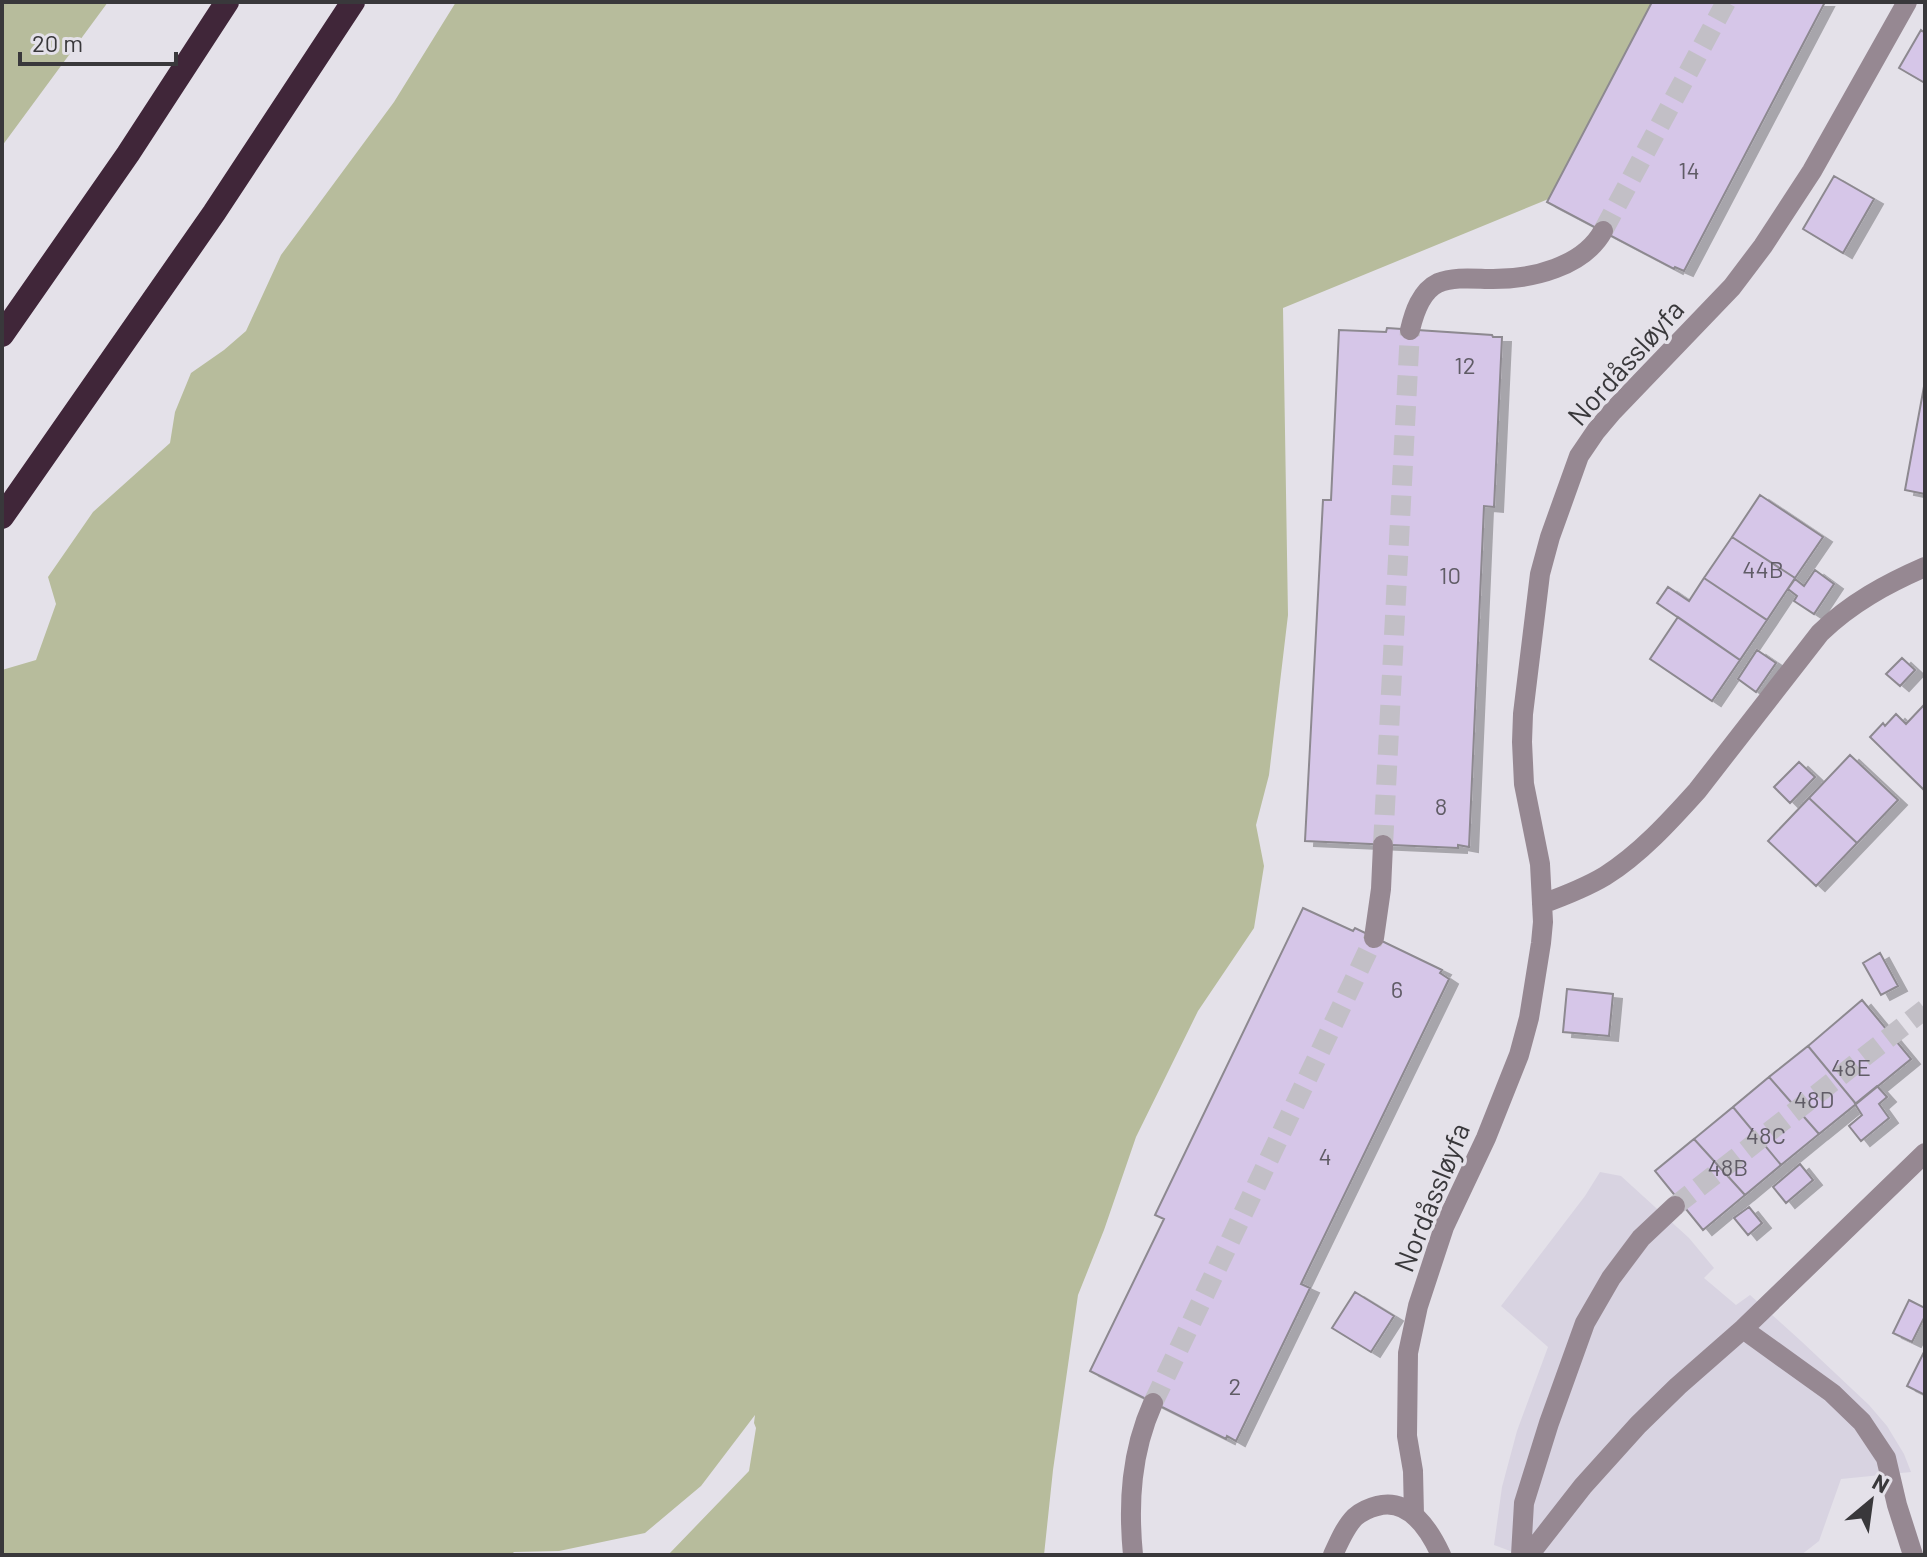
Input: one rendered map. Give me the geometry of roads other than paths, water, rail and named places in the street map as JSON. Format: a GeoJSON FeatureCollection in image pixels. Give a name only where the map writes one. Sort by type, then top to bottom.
{"type":"FeatureCollection","features":[{"type":"Feature","properties":{"kind":"highway"},"geometry":{"type":"LineString","coordinates":[[2,335],[128,154],[227,2]]}},
{"type":"Feature","properties":{"kind":"highway"},"geometry":{"type":"LineString","coordinates":[[2,517],[214,213],[353,2]]}},
{"type":"Feature","properties":{"kind":"lane","name":"Nordåssløyfa"},"geometry":{"type":"LineString","coordinates":[[1414,1515],[1413,1471],[1407,1436],[1408,1353],[1418,1306],[1444,1227],[1486,1138],[1519,1055],[1529,1018],[1541,943],[1540,864],[1524,784],[1523,714],[1540,574],[1550,537],[1579,456],[1604,422],[1732,287],[1763,246],[1812,171],[1907,2]]}},
{"type":"Feature","properties":{"kind":"lane"},"geometry":{"type":"LineString","coordinates":[[1410,330],[1415,312],[1435,284],[1469,278],[1516,279],[1539,274],[1583,253],[1595,244],[1603,231]]}},
{"type":"Feature","properties":{"kind":"lane"},"geometry":{"type":"LineString","coordinates":[[1542,904],[1584,888],[1631,857],[1697,791],[1803,654],[1839,615],[1863,597],[1925,567]]}},
{"type":"Feature","properties":{"kind":"lane"},"geometry":{"type":"LineString","coordinates":[[1374,938],[1383,845]]}},
{"type":"Feature","properties":{"kind":"lane"},"geometry":{"type":"LineString","coordinates":[[1529,1555],[1583,1486],[1638,1425],[1743,1329],[1925,1153]]}},
{"type":"Feature","properties":{"kind":"lane"},"geometry":{"type":"LineString","coordinates":[[1521,1555],[1524,1503],[1585,1323],[1611,1278],[1641,1238],[1675,1206]]}},
{"type":"Feature","properties":{"kind":"lane"},"geometry":{"type":"LineString","coordinates":[[1743,1329],[1832,1393],[1862,1422],[1886,1458],[1913,1555]]}},
{"type":"Feature","properties":{"kind":"lane"},"geometry":{"type":"LineString","coordinates":[[1133,1555],[1130,1501],[1133,1472],[1142,1432],[1153,1403]]}},
{"type":"Feature","properties":{"kind":"lane"},"geometry":{"type":"LineString","coordinates":[[1333,1555],[1354,1518],[1366,1509],[1383,1504],[1398,1505],[1414,1515],[1428,1530],[1441,1555]]}},
{"type":"Feature","properties":{"kind":"tunnel"},"geometry":{"type":"LineString","coordinates":[[1603,231],[1726,2]]}},
{"type":"Feature","properties":{"kind":"tunnel"},"geometry":{"type":"LineString","coordinates":[[1383,845],[1410,330]]}},
{"type":"Feature","properties":{"kind":"tunnel"},"geometry":{"type":"LineString","coordinates":[[1153,1403],[1374,938]]}},
{"type":"Feature","properties":{"kind":"tunnel"},"geometry":{"type":"LineString","coordinates":[[1675,1206],[1925,1009]]}}]}
